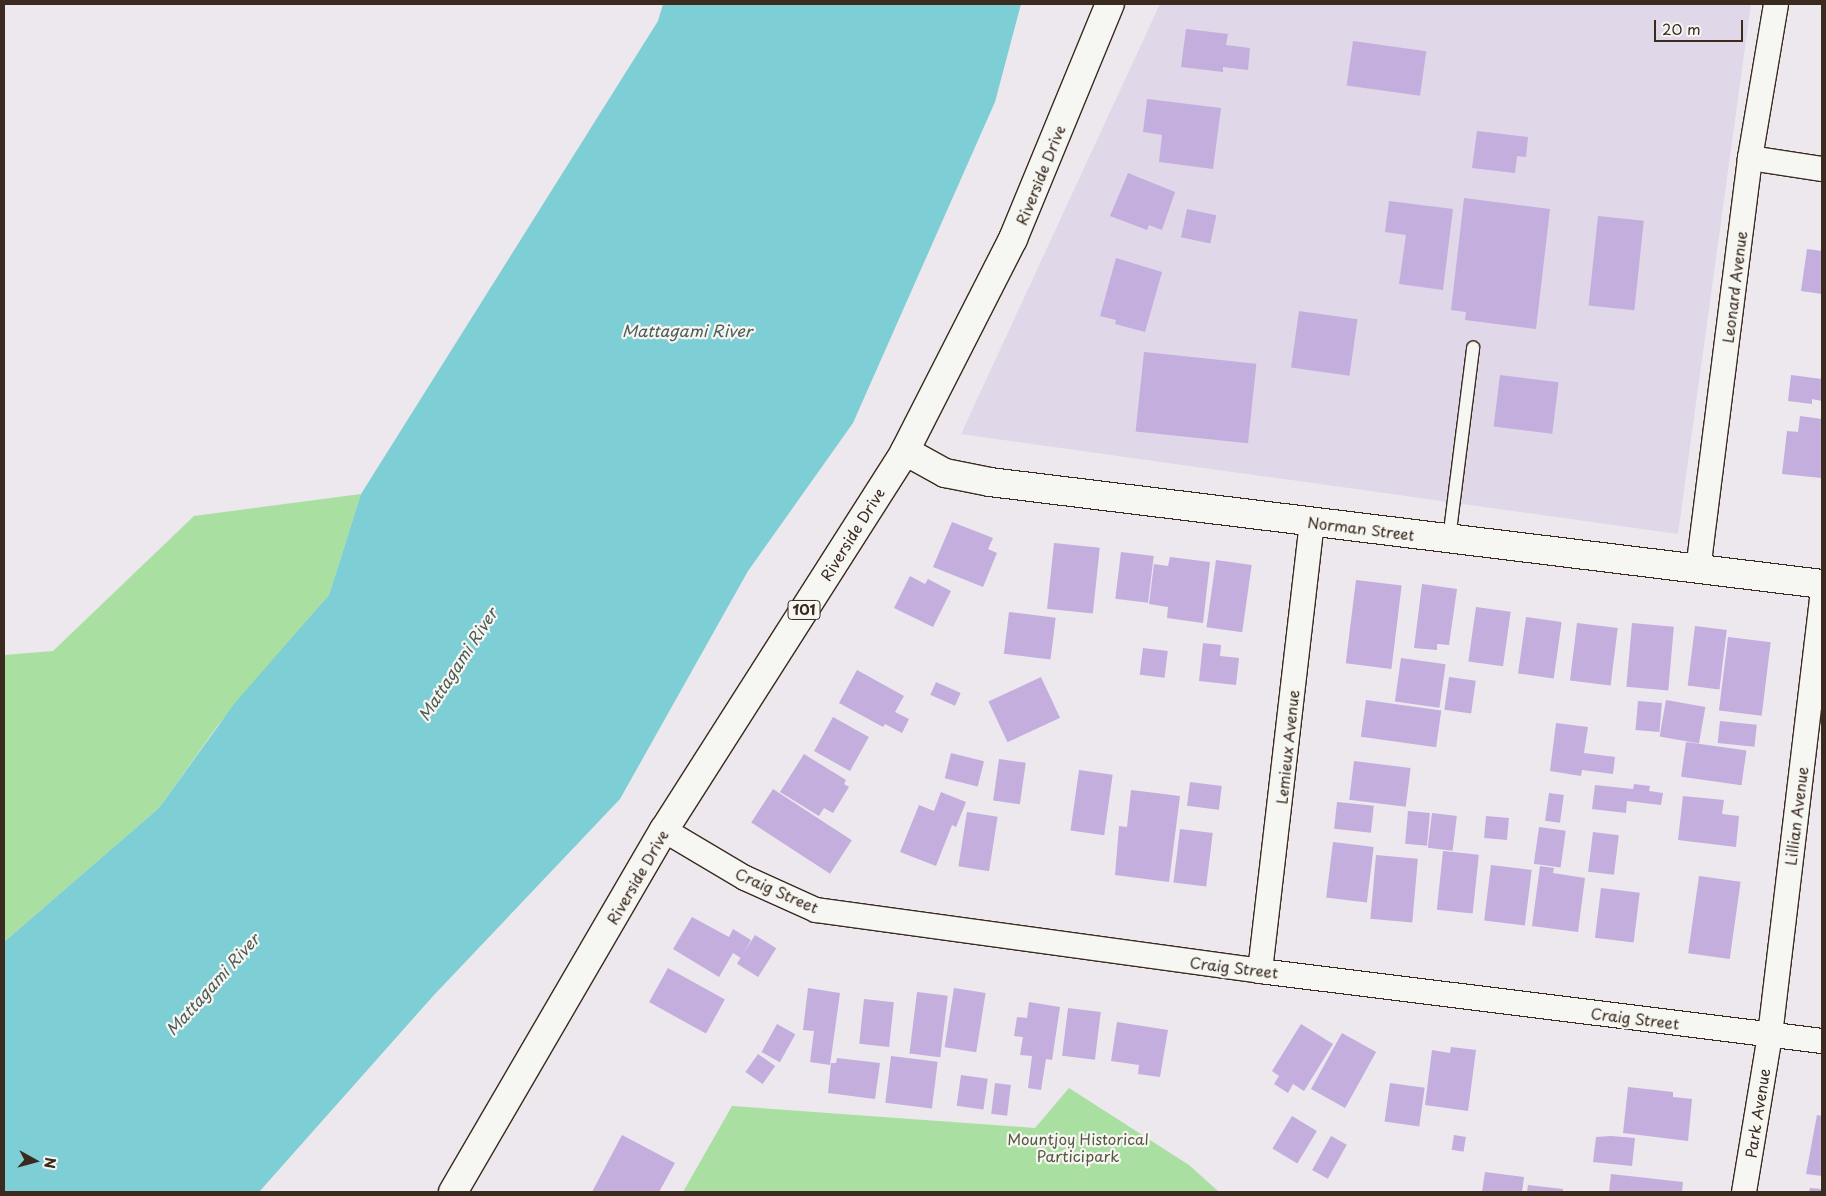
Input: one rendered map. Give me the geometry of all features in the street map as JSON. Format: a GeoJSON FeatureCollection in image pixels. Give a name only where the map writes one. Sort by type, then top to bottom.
{"type":"FeatureCollection","features":[{"type":"Feature","properties":{"kind":"main road","name":"Riverside Drive"},"geometry":{"type":"LineString","coordinates":[[453,1192],[664,830],[905,451],[1014,239],[1110,4]]}},
{"type":"Feature","properties":{"kind":"main road","name":"Norman Street"},"geometry":{"type":"LineString","coordinates":[[905,451],[958,476],[1449,540],[1822,584]]}},
{"type":"Feature","properties":{"kind":"street","name":"Leonard Avenue"},"geometry":{"type":"LineString","coordinates":[[1698,570],[1750,158],[1776,4]]}},
{"type":"Feature","properties":{"kind":"street"},"geometry":{"type":"LineString","coordinates":[[1750,158],[1822,169]]}},
{"type":"Feature","properties":{"kind":"street","name":"Lemieux Avenue"},"geometry":{"type":"LineString","coordinates":[[1260,971],[1312,522]]}},
{"type":"Feature","properties":{"kind":"street","name":"Lillian Avenue"},"geometry":{"type":"LineString","coordinates":[[1770,1035],[1822,597]]}},
{"type":"Feature","properties":{"kind":"street","name":"Craig Street"},"geometry":{"type":"LineString","coordinates":[[664,830],[746,878],[816,910],[1260,971],[1822,1041]]}},
{"type":"Feature","properties":{"kind":"street","name":"Park Avenue"},"geometry":{"type":"LineString","coordinates":[[1744,1192],[1770,1035]]}},
{"type":"Feature","properties":{"kind":"lane"},"geometry":{"type":"LineString","coordinates":[[1449,540],[1473,348]]}},
{"type":"Feature","properties":{"kind":"shaded area"},"geometry":{"type":"Polygon","coordinates":[[[1160,4],[1751,4],[1678,534],[961,434],[1160,4]]]}},
{"type":"Feature","properties":{"kind":"green space"},"geometry":{"type":"Polygon","coordinates":[[[361,494],[329,595],[218,725],[159,808],[4,942],[4,655],[53,651],[194,516],[361,494]]]}},
{"type":"Feature","properties":{"kind":"green space","name":"Mountjoy Historical Participark"},"geometry":{"type":"Polygon","coordinates":[[[1069,1088],[1189,1165],[1219,1192],[683,1192],[732,1106],[1035,1128],[1069,1088]]]}},
{"type":"Feature","properties":{"kind":"water","name":"Mattagami River"},"geometry":{"type":"Polygon","coordinates":[[[663,4],[1021,4],[995,102],[853,423],[748,571],[620,799],[434,995],[259,1192],[4,1192],[4,942],[159,808],[234,704],[329,595],[361,494],[658,21],[663,4]]]}},
{"type":"Feature","properties":{"kind":"building"},"geometry":{"type":"Polygon","coordinates":[[[1186,29],[1228,34],[1226,45],[1250,48],[1248,70],[1223,67],[1223,72],[1181,67],[1186,29]]]}},
{"type":"Feature","properties":{"kind":"building"},"geometry":{"type":"Polygon","coordinates":[[[1353,41],[1426,51],[1420,96],[1347,86],[1353,41]]]}},
{"type":"Feature","properties":{"kind":"building"},"geometry":{"type":"Polygon","coordinates":[[[1147,99],[1221,108],[1213,169],[1159,162],[1162,135],[1143,132],[1147,99]]]}},
{"type":"Feature","properties":{"kind":"building"},"geometry":{"type":"Polygon","coordinates":[[[1477,131],[1528,137],[1526,157],[1517,156],[1515,173],[1472,168],[1477,131]]]}},
{"type":"Feature","properties":{"kind":"building"},"geometry":{"type":"Polygon","coordinates":[[[1128,173],[1175,192],[1162,230],[1149,225],[1147,230],[1110,216],[1128,173]]]}},
{"type":"Feature","properties":{"kind":"building"},"geometry":{"type":"Polygon","coordinates":[[[1464,198],[1550,209],[1536,329],[1465,320],[1466,312],[1451,310],[1464,198]]]}},
{"type":"Feature","properties":{"kind":"building"},"geometry":{"type":"Polygon","coordinates":[[[1389,201],[1453,209],[1443,290],[1399,284],[1406,235],[1385,232],[1389,201]]]}},
{"type":"Feature","properties":{"kind":"building"},"geometry":{"type":"Polygon","coordinates":[[[1187,209],[1216,215],[1210,244],[1181,237],[1187,209]]]}},
{"type":"Feature","properties":{"kind":"building"},"geometry":{"type":"Polygon","coordinates":[[[1598,216],[1644,221],[1634,310],[1589,306],[1598,216]]]}},
{"type":"Feature","properties":{"kind":"building"},"geometry":{"type":"Polygon","coordinates":[[[1807,249],[1822,251],[1822,294],[1801,291],[1807,249]]]}},
{"type":"Feature","properties":{"kind":"building"},"geometry":{"type":"Polygon","coordinates":[[[1116,258],[1162,272],[1145,332],[1115,324],[1116,320],[1100,316],[1116,258]]]}},
{"type":"Feature","properties":{"kind":"building"},"geometry":{"type":"Polygon","coordinates":[[[1299,311],[1357,319],[1349,376],[1291,367],[1299,311]]]}},
{"type":"Feature","properties":{"kind":"building"},"geometry":{"type":"Polygon","coordinates":[[[1144,352],[1256,364],[1248,443],[1136,432],[1144,352]]]}},
{"type":"Feature","properties":{"kind":"building"},"geometry":{"type":"Polygon","coordinates":[[[1500,375],[1559,382],[1552,434],[1494,427],[1500,375]]]}},
{"type":"Feature","properties":{"kind":"building"},"geometry":{"type":"Polygon","coordinates":[[[1791,375],[1822,379],[1822,401],[1812,399],[1812,404],[1788,401],[1791,375]]]}},
{"type":"Feature","properties":{"kind":"building"},"geometry":{"type":"Polygon","coordinates":[[[1800,416],[1822,419],[1822,478],[1782,474],[1787,431],[1798,432],[1800,416]]]}},
{"type":"Feature","properties":{"kind":"building"},"geometry":{"type":"Polygon","coordinates":[[[952,522],[993,538],[988,549],[997,553],[983,587],[933,567],[952,522]]]}},
{"type":"Feature","properties":{"kind":"building"},"geometry":{"type":"Polygon","coordinates":[[[1054,543],[1100,548],[1093,613],[1047,609],[1054,543]]]}},
{"type":"Feature","properties":{"kind":"building"},"geometry":{"type":"Polygon","coordinates":[[[1121,552],[1154,556],[1148,603],[1115,599],[1121,552]]]}},
{"type":"Feature","properties":{"kind":"building"},"geometry":{"type":"Polygon","coordinates":[[[1170,557],[1210,562],[1203,623],[1167,618],[1168,607],[1149,604],[1154,564],[1168,566],[1170,557]]]}},
{"type":"Feature","properties":{"kind":"building"},"geometry":{"type":"Polygon","coordinates":[[[1216,560],[1252,565],[1242,632],[1207,627],[1216,560]]]}},
{"type":"Feature","properties":{"kind":"building"},"geometry":{"type":"Polygon","coordinates":[[[910,576],[925,584],[928,579],[951,591],[933,627],[894,608],[910,576]]]}},
{"type":"Feature","properties":{"kind":"building"},"geometry":{"type":"Polygon","coordinates":[[[1356,580],[1402,586],[1391,669],[1346,663],[1356,580]]]}},
{"type":"Feature","properties":{"kind":"building"},"geometry":{"type":"Polygon","coordinates":[[[1422,584],[1457,589],[1449,645],[1437,644],[1437,650],[1414,648],[1422,584]]]}},
{"type":"Feature","properties":{"kind":"building"},"geometry":{"type":"Polygon","coordinates":[[[1476,607],[1511,612],[1503,666],[1468,661],[1476,607]]]}},
{"type":"Feature","properties":{"kind":"building"},"geometry":{"type":"Polygon","coordinates":[[[1009,612],[1056,618],[1051,659],[1004,654],[1009,612]]]}},
{"type":"Feature","properties":{"kind":"building"},"geometry":{"type":"Polygon","coordinates":[[[1526,617],[1562,622],[1554,678],[1518,673],[1526,617]]]}},
{"type":"Feature","properties":{"kind":"building"},"geometry":{"type":"Polygon","coordinates":[[[1577,623],[1618,628],[1611,686],[1570,681],[1577,623]]]}},
{"type":"Feature","properties":{"kind":"building"},"geometry":{"type":"Polygon","coordinates":[[[1632,623],[1674,627],[1668,690],[1626,687],[1632,623]]]}},
{"type":"Feature","properties":{"kind":"building"},"geometry":{"type":"Polygon","coordinates":[[[1695,626],[1727,630],[1719,689],[1688,686],[1695,626]]]}},
{"type":"Feature","properties":{"kind":"building"},"geometry":{"type":"Polygon","coordinates":[[[1728,637],[1771,642],[1762,716],[1719,710],[1728,637]]]}},
{"type":"Feature","properties":{"kind":"building"},"geometry":{"type":"Polygon","coordinates":[[[1203,643],[1221,645],[1220,656],[1239,658],[1236,685],[1199,681],[1203,643]]]}},
{"type":"Feature","properties":{"kind":"building"},"geometry":{"type":"Polygon","coordinates":[[[1143,648],[1168,651],[1165,678],[1140,675],[1143,648]]]}},
{"type":"Feature","properties":{"kind":"building"},"geometry":{"type":"Polygon","coordinates":[[[1401,658],[1446,664],[1439,708],[1395,702],[1401,658]]]}},
{"type":"Feature","properties":{"kind":"building"},"geometry":{"type":"Polygon","coordinates":[[[857,670],[904,696],[895,712],[909,719],[902,733],[885,724],[883,727],[839,703],[857,670]]]}},
{"type":"Feature","properties":{"kind":"building"},"geometry":{"type":"Polygon","coordinates":[[[1041,677],[1060,718],[1007,742],[988,702],[1041,677]]]}},
{"type":"Feature","properties":{"kind":"building"},"geometry":{"type":"Polygon","coordinates":[[[1449,677],[1476,681],[1471,713],[1444,710],[1449,677]]]}},
{"type":"Feature","properties":{"kind":"building"},"geometry":{"type":"Polygon","coordinates":[[[936,682],[961,693],[955,706],[930,695],[936,682]]]}},
{"type":"Feature","properties":{"kind":"building"},"geometry":{"type":"Polygon","coordinates":[[[1366,700],[1441,711],[1436,747],[1361,737],[1366,700]]]}},
{"type":"Feature","properties":{"kind":"building"},"geometry":{"type":"Polygon","coordinates":[[[1666,700],[1705,707],[1699,743],[1660,736],[1666,700]]]}},
{"type":"Feature","properties":{"kind":"building"},"geometry":{"type":"Polygon","coordinates":[[[1638,701],[1662,703],[1659,732],[1635,730],[1638,701]]]}},
{"type":"Feature","properties":{"kind":"building"},"geometry":{"type":"Polygon","coordinates":[[[833,717],[869,737],[850,771],[814,751],[833,717]]]}},
{"type":"Feature","properties":{"kind":"building"},"geometry":{"type":"Polygon","coordinates":[[[1720,721],[1757,725],[1754,747],[1718,743],[1720,721]]]}},
{"type":"Feature","properties":{"kind":"building"},"geometry":{"type":"Polygon","coordinates":[[[1556,723],[1588,727],[1584,753],[1615,757],[1613,774],[1582,770],[1581,776],[1550,771],[1556,723]]]}},
{"type":"Feature","properties":{"kind":"building"},"geometry":{"type":"Polygon","coordinates":[[[1686,742],[1746,750],[1742,785],[1681,777],[1686,742]]]}},
{"type":"Feature","properties":{"kind":"building"},"geometry":{"type":"Polygon","coordinates":[[[951,753],[984,761],[978,786],[945,778],[951,753]]]}},
{"type":"Feature","properties":{"kind":"building"},"geometry":{"type":"Polygon","coordinates":[[[804,754],[846,780],[844,784],[849,787],[833,813],[824,808],[819,816],[780,792],[804,754]]]}},
{"type":"Feature","properties":{"kind":"building"},"geometry":{"type":"Polygon","coordinates":[[[999,759],[1026,763],[1020,804],[993,801],[999,759]]]}},
{"type":"Feature","properties":{"kind":"building"},"geometry":{"type":"Polygon","coordinates":[[[1354,761],[1411,768],[1406,807],[1349,800],[1354,761]]]}},
{"type":"Feature","properties":{"kind":"building"},"geometry":{"type":"Polygon","coordinates":[[[1079,770],[1113,775],[1104,835],[1071,830],[1079,770]]]}},
{"type":"Feature","properties":{"kind":"building"},"geometry":{"type":"Polygon","coordinates":[[[1190,782],[1222,786],[1219,810],[1187,806],[1190,782]]]}},
{"type":"Feature","properties":{"kind":"building"},"geometry":{"type":"Polygon","coordinates":[[[1634,784],[1650,786],[1649,791],[1663,793],[1661,805],[1627,801],[1626,813],[1592,809],[1595,785],[1633,789],[1634,784]]]}},
{"type":"Feature","properties":{"kind":"building"},"geometry":{"type":"Polygon","coordinates":[[[773,789],[852,840],[830,874],[751,823],[773,789]]]}},
{"type":"Feature","properties":{"kind":"building"},"geometry":{"type":"Polygon","coordinates":[[[1131,790],[1180,796],[1169,882],[1115,875],[1119,826],[1127,827],[1131,790]]]}},
{"type":"Feature","properties":{"kind":"building"},"geometry":{"type":"Polygon","coordinates":[[[941,792],[966,802],[956,827],[952,825],[936,866],[900,852],[919,805],[934,811],[941,792]]]}},
{"type":"Feature","properties":{"kind":"building"},"geometry":{"type":"Polygon","coordinates":[[[1549,793],[1564,795],[1560,823],[1545,821],[1549,793]]]}},
{"type":"Feature","properties":{"kind":"building"},"geometry":{"type":"Polygon","coordinates":[[[1683,796],[1724,800],[1722,814],[1739,816],[1736,847],[1678,840],[1683,796]]]}},
{"type":"Feature","properties":{"kind":"building"},"geometry":{"type":"Polygon","coordinates":[[[1337,802],[1374,806],[1371,833],[1334,829],[1337,802]]]}},
{"type":"Feature","properties":{"kind":"building"},"geometry":{"type":"Polygon","coordinates":[[[1408,811],[1430,813],[1427,846],[1405,844],[1408,811]]]}},
{"type":"Feature","properties":{"kind":"building"},"geometry":{"type":"Polygon","coordinates":[[[967,812],[998,817],[989,871],[958,866],[967,812]]]}},
{"type":"Feature","properties":{"kind":"building"},"geometry":{"type":"Polygon","coordinates":[[[1432,813],[1457,816],[1453,851],[1428,848],[1432,813]]]}},
{"type":"Feature","properties":{"kind":"building"},"geometry":{"type":"Polygon","coordinates":[[[1486,816],[1509,818],[1507,840],[1484,838],[1486,816]]]}},
{"type":"Feature","properties":{"kind":"building"},"geometry":{"type":"Polygon","coordinates":[[[1539,827],[1566,831],[1561,867],[1534,864],[1539,827]]]}},
{"type":"Feature","properties":{"kind":"building"},"geometry":{"type":"Polygon","coordinates":[[[1180,829],[1213,833],[1206,887],[1173,883],[1180,829]]]}},
{"type":"Feature","properties":{"kind":"building"},"geometry":{"type":"Polygon","coordinates":[[[1593,832],[1619,835],[1614,875],[1588,872],[1593,832]]]}},
{"type":"Feature","properties":{"kind":"building"},"geometry":{"type":"Polygon","coordinates":[[[1333,842],[1374,847],[1367,903],[1326,898],[1333,842]]]}},
{"type":"Feature","properties":{"kind":"building"},"geometry":{"type":"Polygon","coordinates":[[[1443,851],[1479,855],[1473,913],[1437,910],[1443,851]]]}},
{"type":"Feature","properties":{"kind":"building"},"geometry":{"type":"Polygon","coordinates":[[[1376,855],[1418,859],[1412,922],[1370,919],[1376,855]]]}},
{"type":"Feature","properties":{"kind":"building"},"geometry":{"type":"Polygon","coordinates":[[[1491,865],[1532,870],[1525,926],[1484,921],[1491,865]]]}},
{"type":"Feature","properties":{"kind":"building"},"geometry":{"type":"Polygon","coordinates":[[[1540,866],[1554,868],[1553,873],[1585,878],[1578,932],[1532,926],[1540,866]]]}},
{"type":"Feature","properties":{"kind":"building"},"geometry":{"type":"Polygon","coordinates":[[[1699,876],[1741,882],[1730,959],[1688,953],[1699,876]]]}},
{"type":"Feature","properties":{"kind":"building"},"geometry":{"type":"Polygon","coordinates":[[[1601,888],[1640,893],[1634,942],[1595,938],[1601,888]]]}},
{"type":"Feature","properties":{"kind":"building"},"geometry":{"type":"Polygon","coordinates":[[[692,917],[729,937],[733,929],[751,940],[741,958],[733,953],[719,977],[673,949],[692,917]]]}},
{"type":"Feature","properties":{"kind":"building"},"geometry":{"type":"Polygon","coordinates":[[[755,935],[776,948],[758,977],[737,964],[755,935]]]}},
{"type":"Feature","properties":{"kind":"building"},"geometry":{"type":"Polygon","coordinates":[[[668,968],[725,1000],[706,1034],[649,1002],[668,968]]]}},
{"type":"Feature","properties":{"kind":"building"},"geometry":{"type":"Polygon","coordinates":[[[808,988],[840,993],[830,1065],[810,1062],[814,1031],[803,1030],[808,988]]]}},
{"type":"Feature","properties":{"kind":"building"},"geometry":{"type":"Polygon","coordinates":[[[954,988],[986,993],[976,1052],[945,1047],[954,988]]]}},
{"type":"Feature","properties":{"kind":"building"},"geometry":{"type":"Polygon","coordinates":[[[917,992],[948,996],[940,1057],[909,1054],[917,992]]]}},
{"type":"Feature","properties":{"kind":"building"},"geometry":{"type":"Polygon","coordinates":[[[864,999],[894,1002],[889,1047],[859,1044],[864,999]]]}},
{"type":"Feature","properties":{"kind":"building"},"geometry":{"type":"Polygon","coordinates":[[[1029,1002],[1060,1007],[1052,1060],[1046,1059],[1041,1090],[1028,1088],[1032,1056],[1020,1055],[1023,1037],[1014,1036],[1017,1017],[1027,1018],[1029,1002]]]}},
{"type":"Feature","properties":{"kind":"building"},"geometry":{"type":"Polygon","coordinates":[[[1068,1008],[1101,1012],[1095,1060],[1062,1056],[1068,1008]]]}},
{"type":"Feature","properties":{"kind":"building"},"geometry":{"type":"Polygon","coordinates":[[[1117,1022],[1168,1030],[1160,1077],[1138,1074],[1139,1065],[1111,1061],[1117,1022]]]}},
{"type":"Feature","properties":{"kind":"building"},"geometry":{"type":"Polygon","coordinates":[[[777,1024],[795,1034],[780,1062],[761,1052],[777,1024]]]}},
{"type":"Feature","properties":{"kind":"building"},"geometry":{"type":"Polygon","coordinates":[[[1301,1024],[1333,1044],[1304,1091],[1293,1084],[1288,1093],[1274,1084],[1279,1076],[1272,1071],[1301,1024]]]}},
{"type":"Feature","properties":{"kind":"building"},"geometry":{"type":"Polygon","coordinates":[[[1342,1033],[1376,1052],[1345,1108],[1311,1089],[1342,1033]]]}},
{"type":"Feature","properties":{"kind":"building"},"geometry":{"type":"Polygon","coordinates":[[[1451,1047],[1476,1050],[1468,1111],[1425,1105],[1432,1050],[1450,1053],[1451,1047]]]}},
{"type":"Feature","properties":{"kind":"building"},"geometry":{"type":"Polygon","coordinates":[[[758,1054],[775,1066],[763,1084],[745,1072],[758,1054]]]}},
{"type":"Feature","properties":{"kind":"building"},"geometry":{"type":"Polygon","coordinates":[[[891,1056],[938,1062],[932,1108],[885,1103],[891,1056]]]}},
{"type":"Feature","properties":{"kind":"building"},"geometry":{"type":"Polygon","coordinates":[[[837,1058],[880,1063],[875,1099],[828,1093],[831,1063],[836,1063],[837,1058]]]}},
{"type":"Feature","properties":{"kind":"building"},"geometry":{"type":"Polygon","coordinates":[[[961,1075],[988,1079],[983,1109],[957,1106],[961,1075]]]}},
{"type":"Feature","properties":{"kind":"building"},"geometry":{"type":"Polygon","coordinates":[[[995,1083],[1011,1085],[1007,1116],[991,1114],[995,1083]]]}},
{"type":"Feature","properties":{"kind":"building"},"geometry":{"type":"Polygon","coordinates":[[[1390,1083],[1425,1088],[1419,1126],[1385,1122],[1390,1083]]]}},
{"type":"Feature","properties":{"kind":"building"},"geometry":{"type":"Polygon","coordinates":[[[1628,1087],[1673,1092],[1673,1097],[1692,1099],[1688,1141],[1623,1133],[1628,1087]]]}},
{"type":"Feature","properties":{"kind":"building"},"geometry":{"type":"Polygon","coordinates":[[[1817,1115],[1822,1116],[1822,1176],[1806,1174],[1817,1115]]]}},
{"type":"Feature","properties":{"kind":"building"},"geometry":{"type":"Polygon","coordinates":[[[1292,1116],[1317,1131],[1297,1164],[1272,1149],[1292,1116]]]}},
{"type":"Feature","properties":{"kind":"building"},"geometry":{"type":"Polygon","coordinates":[[[622,1135],[675,1163],[659,1192],[592,1192],[622,1135]]]}},
{"type":"Feature","properties":{"kind":"building"},"geometry":{"type":"Polygon","coordinates":[[[1454,1135],[1466,1137],[1464,1152],[1452,1150],[1454,1135]]]}},
{"type":"Feature","properties":{"kind":"building"},"geometry":{"type":"Polygon","coordinates":[[[1331,1136],[1347,1145],[1328,1179],[1312,1170],[1331,1136]]]}},
{"type":"Feature","properties":{"kind":"building"},"geometry":{"type":"Polygon","coordinates":[[[1596,1137],[1635,1138],[1632,1166],[1593,1162],[1596,1137]]]}},
{"type":"Feature","properties":{"kind":"building"},"geometry":{"type":"Polygon","coordinates":[[[1485,1172],[1524,1177],[1522,1192],[1482,1192],[1485,1172]]]}},
{"type":"Feature","properties":{"kind":"building"},"geometry":{"type":"Polygon","coordinates":[[[1611,1174],[1683,1182],[1682,1192],[1609,1192],[1611,1174]]]}},
{"type":"Feature","properties":{"kind":"building"},"geometry":{"type":"Polygon","coordinates":[[[1528,1185],[1563,1189],[1563,1192],[1527,1192],[1528,1185]]]}},
{"type":"Feature","properties":{"kind":"building"},"geometry":{"type":"Polygon","coordinates":[[[1810,1188],[1822,1189],[1822,1192],[1809,1192],[1810,1188]]]}}]}
